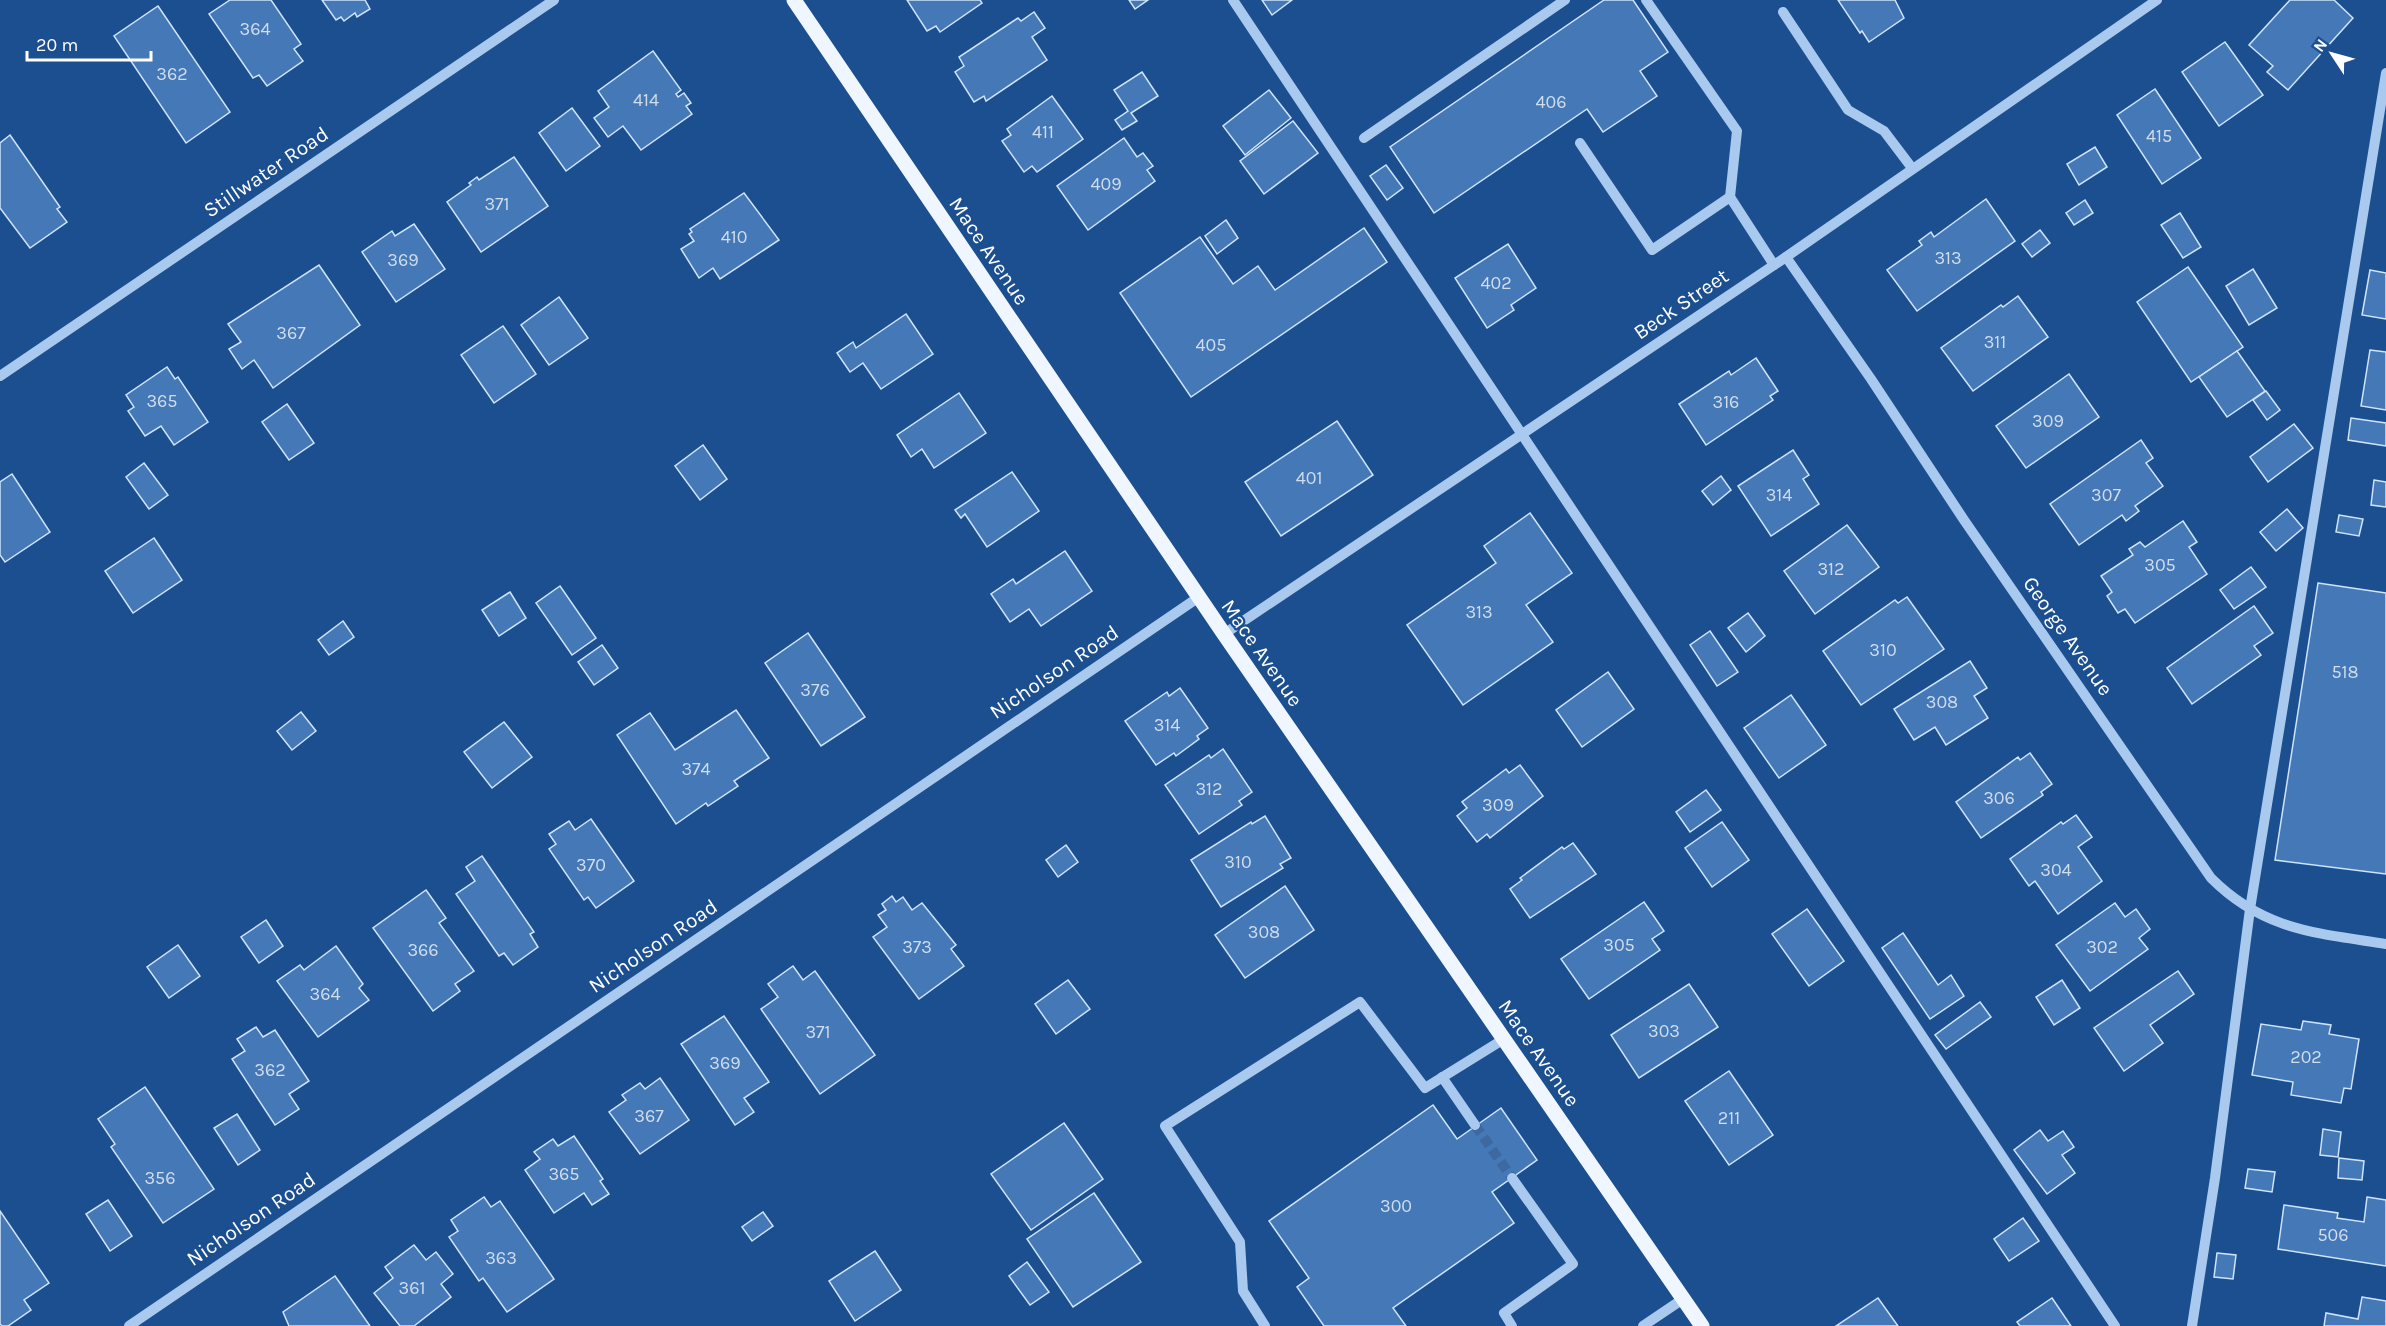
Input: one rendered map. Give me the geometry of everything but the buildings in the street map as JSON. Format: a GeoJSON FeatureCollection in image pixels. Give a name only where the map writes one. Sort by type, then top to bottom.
{"type":"FeatureCollection","features":[{"type":"Feature","properties":{"kind":"main road","name":"Mace Avenue"},"geometry":{"type":"LineString","coordinates":[[794,0],[1224,634],[1702,1326]]}},
{"type":"Feature","properties":{"kind":"street","name":"Stillwater Road"},"geometry":{"type":"LineString","coordinates":[[0,376],[554,0]]}},
{"type":"Feature","properties":{"kind":"street"},"geometry":{"type":"LineString","coordinates":[[1233,0],[2115,1326]]}},
{"type":"Feature","properties":{"kind":"street"},"geometry":{"type":"LineString","coordinates":[[1364,138],[1565,0]]}},
{"type":"Feature","properties":{"kind":"street"},"geometry":{"type":"LineString","coordinates":[[1646,0],[1737,131],[1730,197],[1774,265]]}},
{"type":"Feature","properties":{"kind":"street","name":"Beck Street"},"geometry":{"type":"LineString","coordinates":[[1224,634],[1786,257],[2157,0]]}},
{"type":"Feature","properties":{"kind":"street"},"geometry":{"type":"LineString","coordinates":[[1783,12],[1848,110],[1884,131],[1912,168]]}},
{"type":"Feature","properties":{"kind":"street"},"geometry":{"type":"LineString","coordinates":[[2192,1326],[2215,1178],[2250,909],[2386,73]]}},
{"type":"Feature","properties":{"kind":"street"},"geometry":{"type":"LineString","coordinates":[[1580,143],[1653,250],[1730,197]]}},
{"type":"Feature","properties":{"kind":"street","name":"George Avenue"},"geometry":{"type":"LineString","coordinates":[[1786,257],[2211,878],[2228,895],[2275,922],[2386,944]]}},
{"type":"Feature","properties":{"kind":"street","name":"Nicholson Road"},"geometry":{"type":"LineString","coordinates":[[129,1326],[1199,597]]}},
{"type":"Feature","properties":{"kind":"street"},"geometry":{"type":"LineString","coordinates":[[1265,1326],[1243,1290],[1240,1242],[1166,1126],[1360,1002],[1425,1088],[1504,1039]]}},
{"type":"Feature","properties":{"kind":"street"},"geometry":{"type":"LineString","coordinates":[[1442,1077],[1475,1125]]}},
{"type":"Feature","properties":{"kind":"street"},"geometry":{"type":"LineString","coordinates":[[1512,1178],[1573,1264],[1503,1313],[1512,1326]]}},
{"type":"Feature","properties":{"kind":"street"},"geometry":{"type":"LineString","coordinates":[[1643,1326],[1683,1299]]}},
{"type":"Feature","properties":{"kind":"tunnel"},"geometry":{"type":"LineString","coordinates":[[1475,1125],[1512,1178]]}}]}
